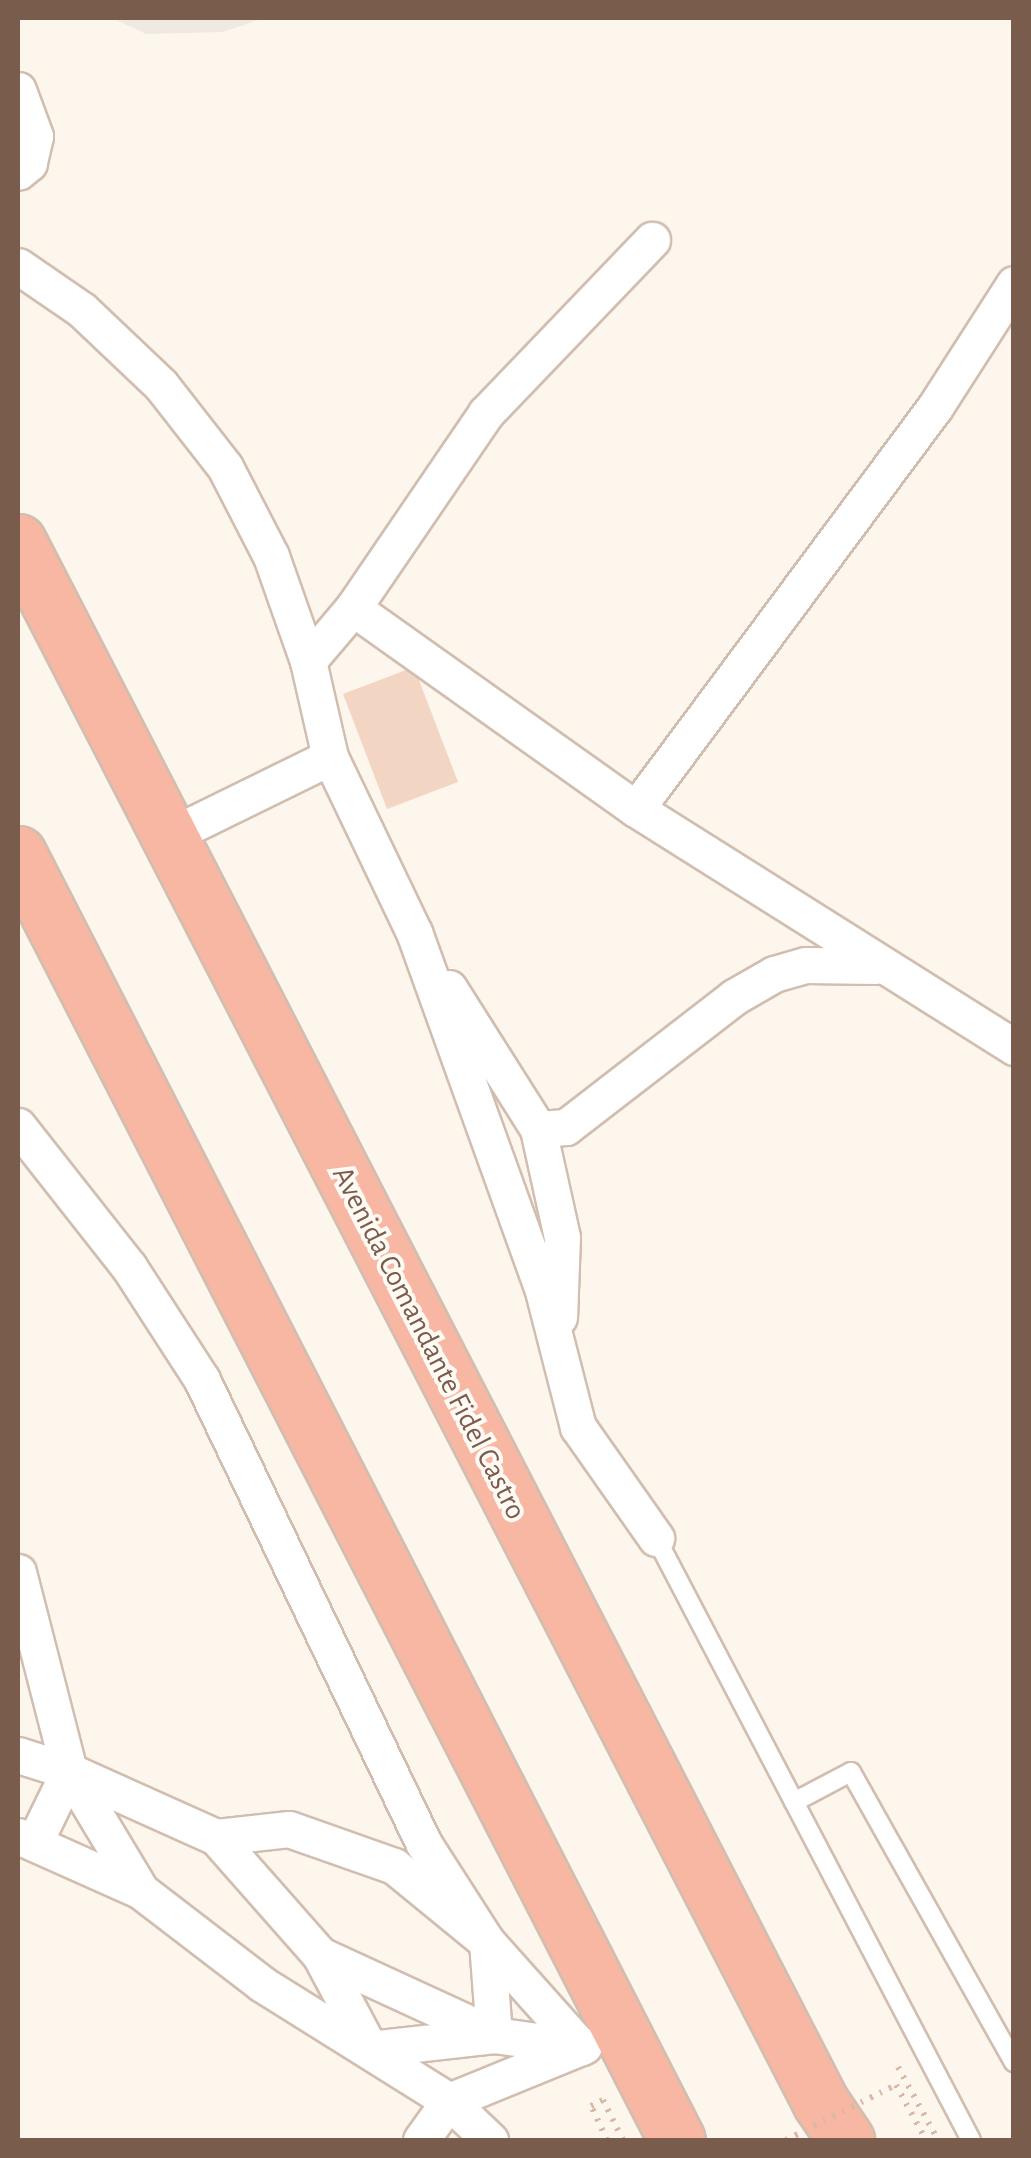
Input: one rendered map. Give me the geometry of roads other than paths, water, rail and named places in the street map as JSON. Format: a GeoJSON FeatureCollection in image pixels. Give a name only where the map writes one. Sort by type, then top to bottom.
{"type":"FeatureCollection","features":[{"type":"Feature","properties":{"kind":"highway","name":"Avenida Comandante Fidel Castro"},"geometry":{"type":"LineString","coordinates":[[18,542],[820,2103],[846,2140]]}},
{"type":"Feature","properties":{"kind":"highway"},"geometry":{"type":"LineString","coordinates":[[18,854],[600,2040],[677,2140]]}},
{"type":"Feature","properties":{"kind":"street"},"geometry":{"type":"LineString","coordinates":[[18,90],[36,136],[29,163],[18,172]]}},
{"type":"Feature","properties":{"kind":"street"},"geometry":{"type":"LineString","coordinates":[[308,661],[353,608],[486,413],[652,240]]}},
{"type":"Feature","properties":{"kind":"street"},"geometry":{"type":"LineString","coordinates":[[18,266],[82,310],[161,385],[225,468],[271,556],[308,661],[330,757],[414,932],[542,1288],[578,1427],[656,1538]]}},
{"type":"Feature","properties":{"kind":"street"},"geometry":{"type":"LineString","coordinates":[[636,809],[936,407],[1014,284]]}},
{"type":"Feature","properties":{"kind":"street"},"geometry":{"type":"LineString","coordinates":[[353,608],[636,809],[876,966],[1014,1047]]}},
{"type":"Feature","properties":{"kind":"street"},"geometry":{"type":"LineString","coordinates":[[169,836],[330,757]]}},
{"type":"Feature","properties":{"kind":"street"},"geometry":{"type":"LineString","coordinates":[[414,932],[538,1129],[562,1237],[558,1352]]}},
{"type":"Feature","properties":{"kind":"street"},"geometry":{"type":"LineString","coordinates":[[538,1129],[566,1126],[734,997],[774,974],[806,964],[876,966]]}},
{"type":"Feature","properties":{"kind":"street"},"geometry":{"type":"LineString","coordinates":[[18,1126],[130,1268],[202,1380],[424,1844],[486,1942],[494,2034]]}},
{"type":"Feature","properties":{"kind":"street"},"geometry":{"type":"LineString","coordinates":[[18,1572],[69,1770],[141,1892]]}},
{"type":"Feature","properties":{"kind":"street"},"geometry":{"type":"LineString","coordinates":[[18,1755],[69,1770],[216,1838],[320,1955],[370,2048]]}},
{"type":"Feature","properties":{"kind":"street"},"geometry":{"type":"LineString","coordinates":[[69,1770],[26,1840],[141,1892],[262,1984],[450,2101],[490,2140]]}},
{"type":"Feature","properties":{"kind":"street"},"geometry":{"type":"LineString","coordinates":[[216,1838],[290,1829],[394,1866],[600,2040]]}},
{"type":"Feature","properties":{"kind":"street"},"geometry":{"type":"LineString","coordinates":[[320,1955],[494,2034]]}},
{"type":"Feature","properties":{"kind":"street"},"geometry":{"type":"LineString","coordinates":[[370,2048],[494,2034],[600,2040]]}},
{"type":"Feature","properties":{"kind":"street"},"geometry":{"type":"LineString","coordinates":[[422,2140],[450,2101],[600,2040]]}},
{"type":"Feature","properties":{"kind":"lane"},"geometry":{"type":"LineString","coordinates":[[656,1538],[970,2140]]}},
{"type":"Feature","properties":{"kind":"lane"},"geometry":{"type":"LineString","coordinates":[[794,1802],[851,1772],[1014,2062]]}}]}
